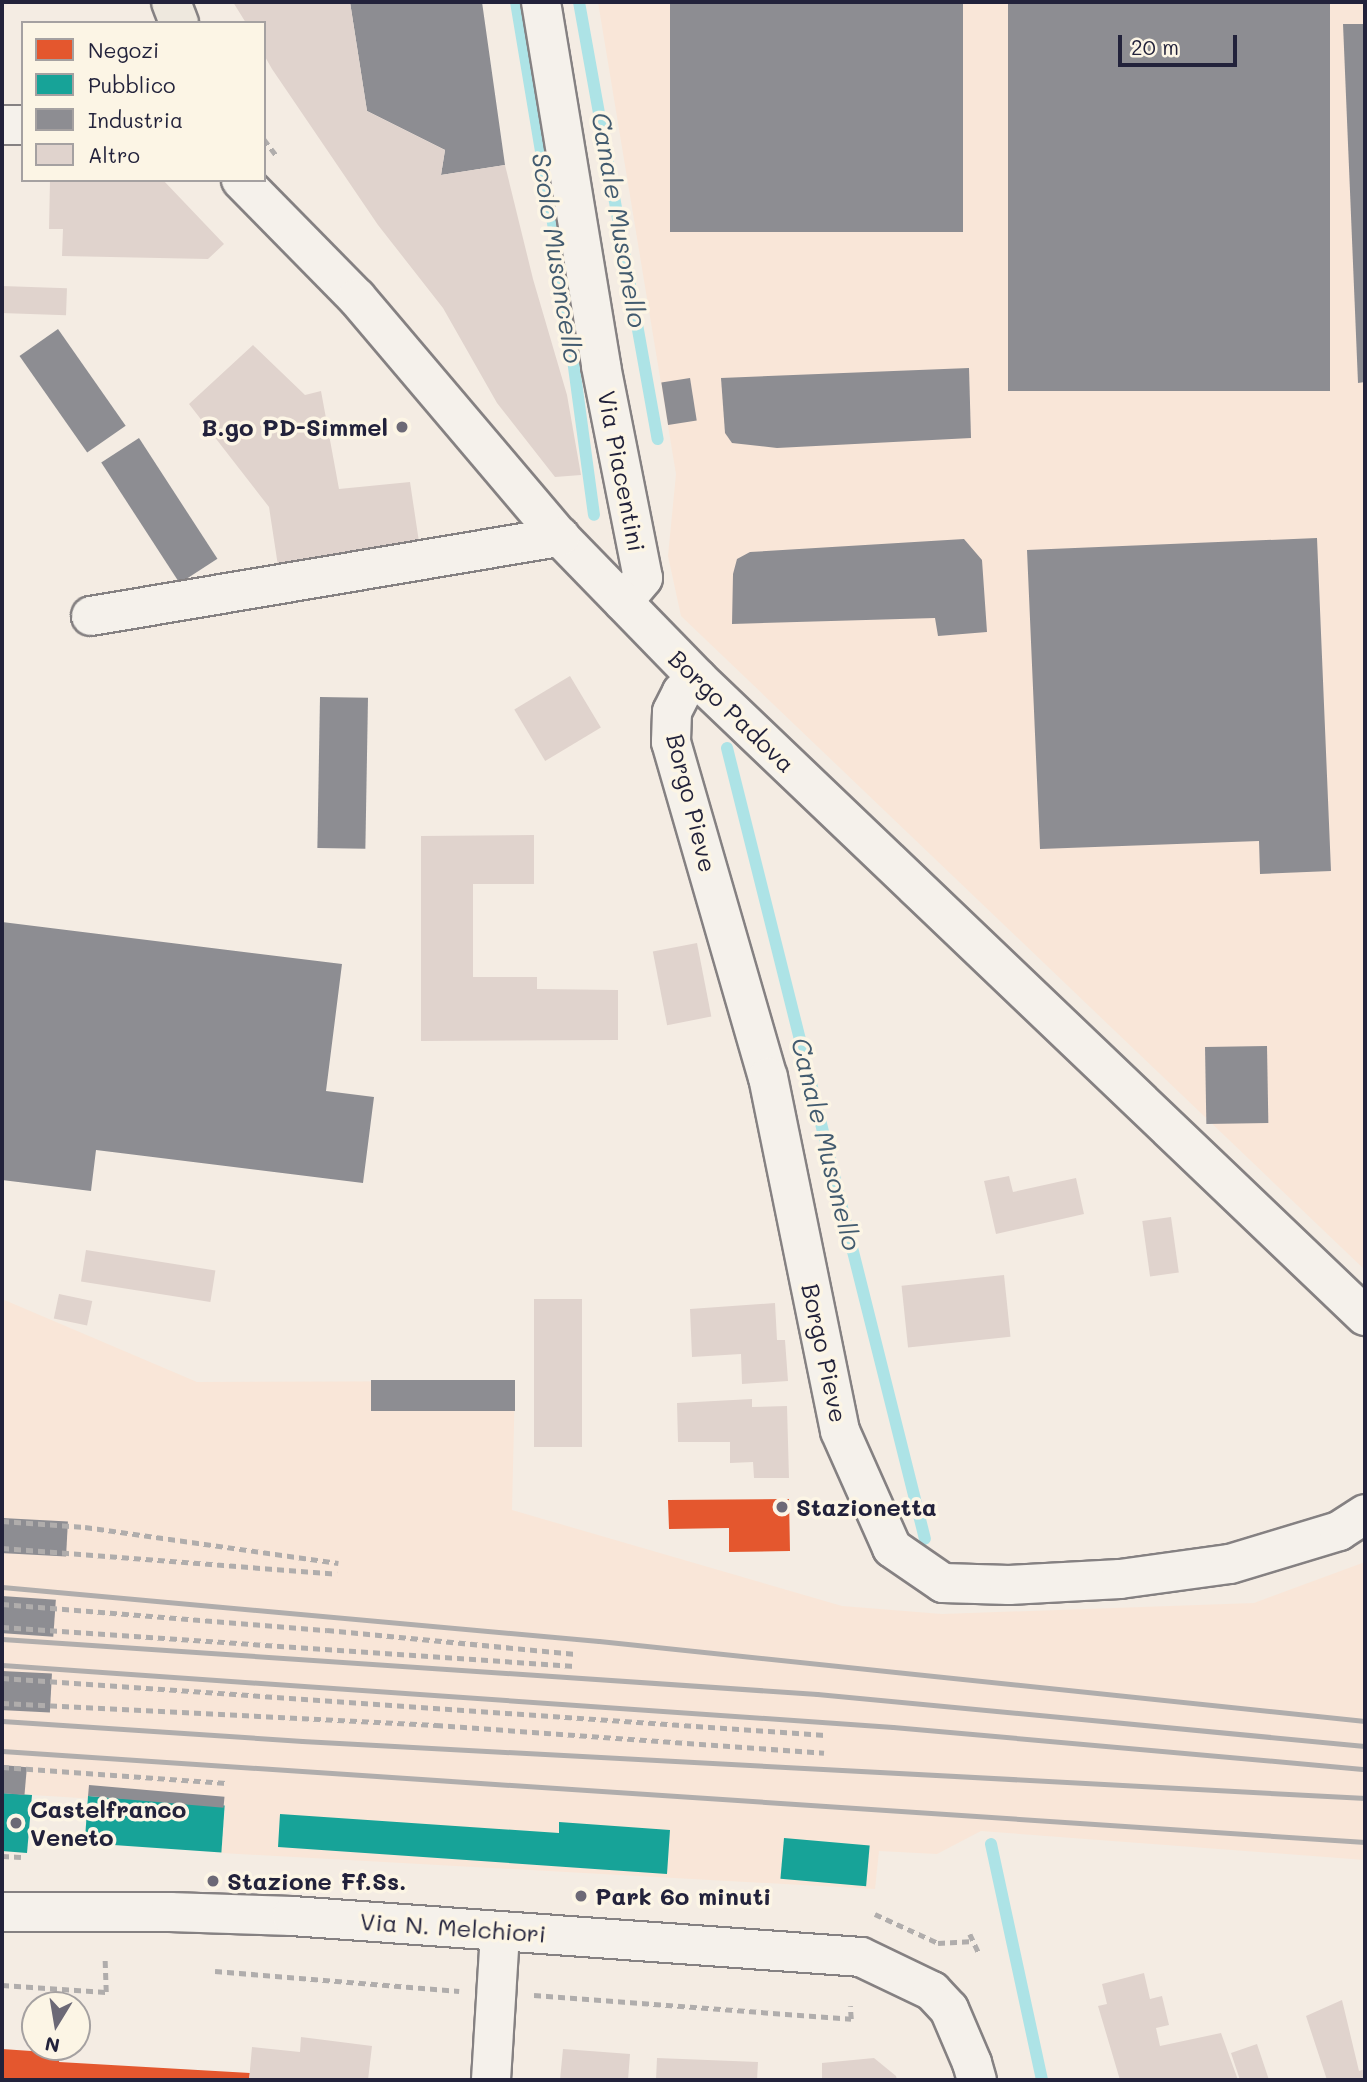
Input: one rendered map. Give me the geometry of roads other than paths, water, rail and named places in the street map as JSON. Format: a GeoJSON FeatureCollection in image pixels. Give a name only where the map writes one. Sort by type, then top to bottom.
{"type":"FeatureCollection","features":[{"type":"Feature","properties":{"kind":"main road"},"geometry":{"type":"LineString","coordinates":[[163,2],[163,21]]}},
{"type":"Feature","properties":{"kind":"main road"},"geometry":{"type":"LineString","coordinates":[[171,2],[179,21]]}},
{"type":"Feature","properties":{"kind":"street","name":"Via Piacentini"},"geometry":{"type":"LineString","coordinates":[[541,2],[601,366],[643,578],[622,602]]}},
{"type":"Feature","properties":{"kind":"street"},"geometry":{"type":"LineString","coordinates":[[2,125],[21,124]]}},
{"type":"Feature","properties":{"kind":"street","name":"Borgo Padova"},"geometry":{"type":"LineString","coordinates":[[243,182],[357,298],[560,537],[697,678],[1365,1316]]}},
{"type":"Feature","properties":{"kind":"street","name":"Borgo Padova"},"geometry":{"type":"LineString","coordinates":[[266,182],[311,249]]}},
{"type":"Feature","properties":{"kind":"street"},"geometry":{"type":"LineString","coordinates":[[91,616],[560,537]]}},
{"type":"Feature","properties":{"kind":"street","name":"Borgo Pieve"},"geometry":{"type":"LineString","coordinates":[[697,678],[682,692],[672,712],[672,747],[768,1077],[840,1431],[892,1548],[943,1583],[1009,1585],[1120,1578],[1230,1564],[1339,1531],[1365,1514]]}},
{"type":"Feature","properties":{"kind":"street","name":"Via N. Melchiori"},"geometry":{"type":"LineString","coordinates":[[2,1912],[159,1911],[292,1916],[861,1957],[900,1973],[932,1991],[949,2009],[977,2080]]}},
{"type":"Feature","properties":{"kind":"street"},"geometry":{"type":"LineString","coordinates":[[491,2080],[500,1931]]}},
{"type":"Feature","properties":{"kind":"waterway","name":"Scolo Musoncello"},"geometry":{"type":"LineString","coordinates":[[516,2],[561,271],[594,515]]}},
{"type":"Feature","properties":{"kind":"waterway","name":"Canale Musonello"},"geometry":{"type":"LineString","coordinates":[[579,2],[658,439]]}},
{"type":"Feature","properties":{"kind":"waterway","name":"Canale Musonello"},"geometry":{"type":"LineString","coordinates":[[727,748],[925,1539]]}},
{"type":"Feature","properties":{"kind":"waterway","name":"Canale Musonello"},"geometry":{"type":"LineString","coordinates":[[991,1844],[1042,2080]]}},
{"type":"Feature","properties":{"kind":"railway"},"geometry":{"type":"LineString","coordinates":[[2,1587],[599,1641],[1365,1721]]}},
{"type":"Feature","properties":{"kind":"railway"},"geometry":{"type":"LineString","coordinates":[[2,1639],[817,1694],[1365,1746]]}},
{"type":"Feature","properties":{"kind":"railway"},"geometry":{"type":"LineString","coordinates":[[2,1665],[893,1727],[1365,1769]]}},
{"type":"Feature","properties":{"kind":"railway"},"geometry":{"type":"LineString","coordinates":[[2,1721],[302,1741],[1365,1798]]}},
{"type":"Feature","properties":{"kind":"railway"},"geometry":{"type":"LineString","coordinates":[[2,1751],[1365,1842]]}},
{"type":"Feature","properties":{"kind":"place","name":"B.go PD-Simmel"},"geometry":{"type":"Point","coordinates":[402,427]}},
{"type":"Feature","properties":{"kind":"place","name":"Stazionetta"},"geometry":{"type":"Point","coordinates":[782,1507]}},
{"type":"Feature","properties":{"kind":"place","name":"Castelfranco Veneto"},"geometry":{"type":"Point","coordinates":[16,1823]}},
{"type":"Feature","properties":{"kind":"place","name":"Stazione Ff.Ss."},"geometry":{"type":"Point","coordinates":[213,1881]}},
{"type":"Feature","properties":{"kind":"place","name":"Park 6o minuti"},"geometry":{"type":"Point","coordinates":[581,1896]}}]}
